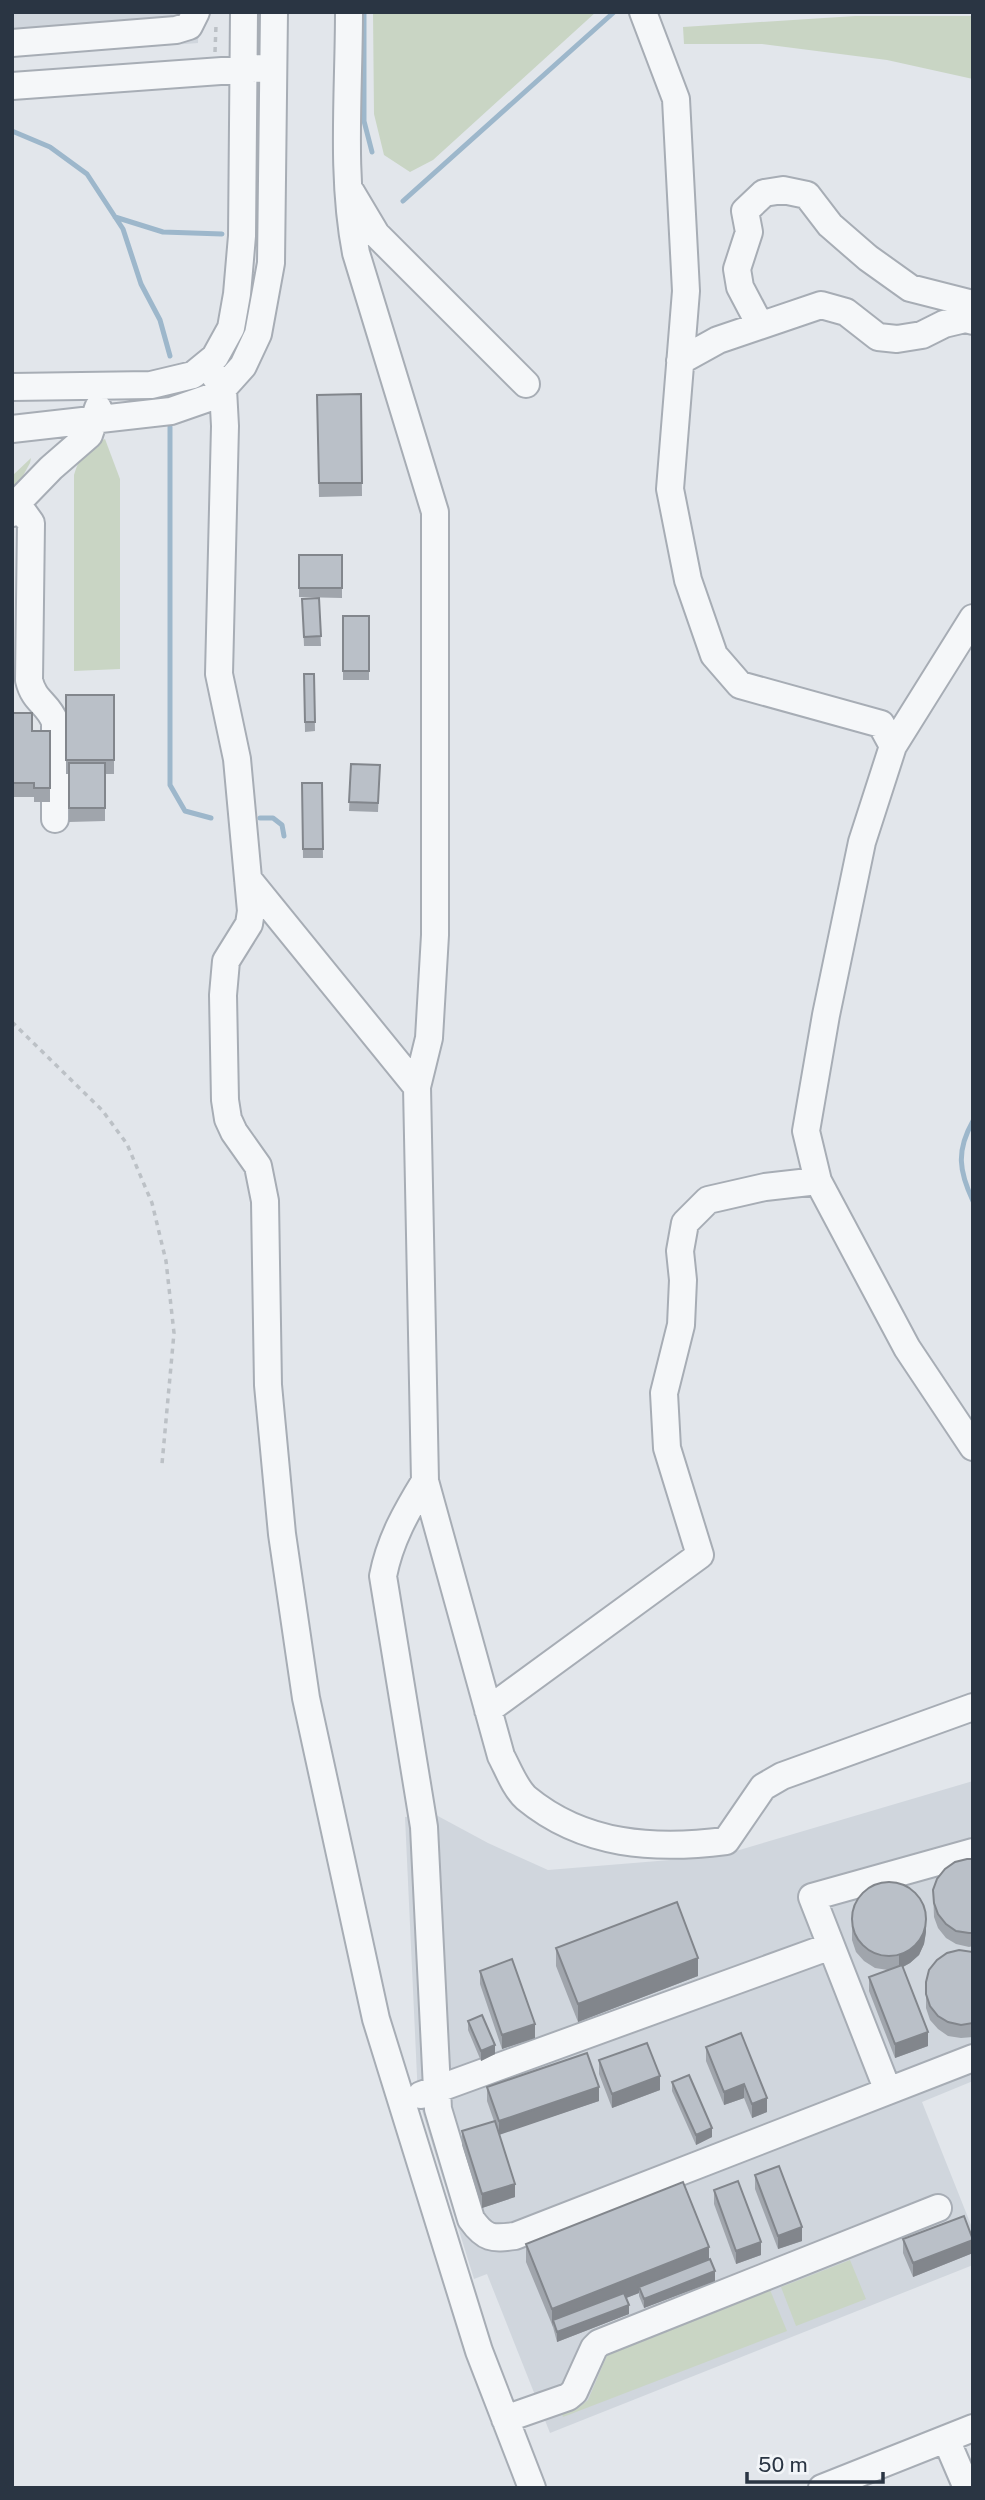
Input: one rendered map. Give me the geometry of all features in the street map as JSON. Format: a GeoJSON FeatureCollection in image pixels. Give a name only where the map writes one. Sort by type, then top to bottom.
{"type":"FeatureCollection","features":[{"type":"Feature","properties":{"kind":"lane"},"geometry":{"type":"LineString","coordinates":[[12,387],[151,385],[193,375],[215,357],[231,328],[242,236],[244,12]]}},
{"type":"Feature","properties":{"kind":"lane"},"geometry":{"type":"LineString","coordinates":[[12,429],[171,411],[217,395],[243,366],[258,334],[271,262],[274,12]]}},
{"type":"Feature","properties":{"kind":"lane"},"geometry":{"type":"LineString","coordinates":[[349,12],[350,224],[356,253],[435,512],[435,935],[429,1038],[417,1087],[425,1481],[500,1756],[524,1796],[558,1818],[594,1834],[636,1845],[662,1846],[726,1841],[763,1787],[782,1776],[973,1707]]}},
{"type":"Feature","properties":{"kind":"lane"},"geometry":{"type":"LineString","coordinates":[[643,12],[676,99],[686,291],[670,489],[688,580],[714,655],[740,685],[881,724],[893,746]]}},
{"type":"Feature","properties":{"kind":"lane"},"geometry":{"type":"LineString","coordinates":[[12,43],[176,30],[206,18]]}},
{"type":"Feature","properties":{"kind":"lane"},"geometry":{"type":"LineString","coordinates":[[12,86],[275,68]]}},
{"type":"Feature","properties":{"kind":"lane"},"geometry":{"type":"LineString","coordinates":[[348,187],[376,234],[526,384]]}},
{"type":"Feature","properties":{"kind":"lane"},"geometry":{"type":"LineString","coordinates":[[760,325],[740,287],[737,269],[749,232],[745,211],[764,193],[783,190],[807,195],[830,225],[868,258],[910,288],[973,304]]}},
{"type":"Feature","properties":{"kind":"lane"},"geometry":{"type":"LineString","coordinates":[[680,362],[718,340],[821,305],[846,312],[878,337],[897,339],[922,335],[944,324],[965,319],[973,321]]}},
{"type":"Feature","properties":{"kind":"lane"},"geometry":{"type":"LineString","coordinates":[[207,364],[223,388],[225,426],[219,674],[237,759],[251,911],[249,924],[226,961],[225,1100],[228,1119],[234,1132],[258,1166],[265,1201],[268,1385],[282,1534],[306,1698],[376,2019],[478,2351],[532,2488]]}},
{"type":"Feature","properties":{"kind":"lane"},"geometry":{"type":"LineString","coordinates":[[12,371],[82,372],[105,386]]}},
{"type":"Feature","properties":{"kind":"lane"},"geometry":{"type":"LineString","coordinates":[[55,819],[55,722],[52,714],[32,693],[29,680],[31,523],[15,509],[51,468],[89,435],[105,386]]}},
{"type":"Feature","properties":{"kind":"lane"},"geometry":{"type":"LineString","coordinates":[[973,618],[893,746],[862,842],[824,1027],[806,1131],[818,1181],[907,1348],[973,1447]]}},
{"type":"Feature","properties":{"kind":"lane"},"geometry":{"type":"LineString","coordinates":[[247,878],[417,1087]]}},
{"type":"Feature","properties":{"kind":"lane"},"geometry":{"type":"LineString","coordinates":[[488,1710],[700,1555],[667,1448],[664,1394],[681,1325],[683,1280],[680,1251],[685,1223],[708,1200],[765,1187],[818,1181]]}},
{"type":"Feature","properties":{"kind":"lane"},"geometry":{"type":"LineString","coordinates":[[425,1481],[399,1524],[387,1553],[383,1576],[424,1827],[438,2109],[471,2219],[481,2233],[497,2239],[515,2236],[973,2058]]}},
{"type":"Feature","properties":{"kind":"lane"},"geometry":{"type":"LineString","coordinates":[[888,2091],[812,1898],[973,1852]]}},
{"type":"Feature","properties":{"kind":"lane"},"geometry":{"type":"LineString","coordinates":[[401,2102],[831,1946]]}},
{"type":"Feature","properties":{"kind":"lane"},"geometry":{"type":"LineString","coordinates":[[505,2419],[568,2397],[574,2392],[594,2348],[600,2343],[938,2208]]}},
{"type":"Feature","properties":{"kind":"lane"},"geometry":{"type":"LineString","coordinates":[[822,2488],[973,2428]]}},
{"type":"Feature","properties":{"kind":"lane"},"geometry":{"type":"LineString","coordinates":[[946,2439],[967,2488]]}},
{"type":"Feature","properties":{"kind":"path"},"geometry":{"type":"LineString","coordinates":[[206,18],[215,72]]}},
{"type":"Feature","properties":{"kind":"path"},"geometry":{"type":"LineString","coordinates":[[12,1022],[102,1110],[127,1144],[152,1203],[166,1261],[174,1333],[162,1464]]}},
{"type":"Feature","properties":{"kind":"shaded area"},"geometry":{"type":"Polygon","coordinates":[[[12,12],[199,12],[198,43],[12,57],[12,12]]]}},
{"type":"Feature","properties":{"kind":"shaded area"},"geometry":{"type":"Polygon","coordinates":[[[973,1781],[973,2081],[922,2102],[973,2230],[973,2265],[550,2433],[487,2274],[474,2279],[418,2098],[405,1817],[436,1815],[488,1843],[548,1870],[719,1856],[973,1781]]]}},
{"type":"Feature","properties":{"kind":"green space"},"geometry":{"type":"Polygon","coordinates":[[[373,12],[596,12],[433,160],[410,172],[384,155],[374,114],[373,12]]]}},
{"type":"Feature","properties":{"kind":"green space"},"geometry":{"type":"Polygon","coordinates":[[[855,16],[973,16],[973,79],[887,60],[762,44],[684,44],[683,27],[855,16]]]}},
{"type":"Feature","properties":{"kind":"green space"},"geometry":{"type":"Polygon","coordinates":[[[105,439],[120,479],[120,669],[74,671],[74,475],[85,453],[105,439]]]}},
{"type":"Feature","properties":{"kind":"green space"},"geometry":{"type":"Polygon","coordinates":[[[31,458],[30,463],[12,496],[12,476],[31,458]]]}},
{"type":"Feature","properties":{"kind":"green space"},"geometry":{"type":"Polygon","coordinates":[[[850,2260],[866,2299],[796,2326],[781,2287],[850,2260]]]}},
{"type":"Feature","properties":{"kind":"green space"},"geometry":{"type":"Polygon","coordinates":[[[768,2285],[787,2331],[563,2417],[561,2412],[582,2405],[588,2400],[608,2353],[768,2285]]]}},
{"type":"Feature","properties":{"kind":"building"},"geometry":{"type":"Polygon","coordinates":[[[361,394],[362,483],[319,483],[317,395],[361,394]]]}},
{"type":"Feature","properties":{"kind":"building"},"geometry":{"type":"Polygon","coordinates":[[[299,555],[342,555],[342,588],[299,588],[299,555]]]}},
{"type":"Feature","properties":{"kind":"building"},"geometry":{"type":"Polygon","coordinates":[[[319,598],[321,636],[304,637],[302,599],[319,598]]]}},
{"type":"Feature","properties":{"kind":"building"},"geometry":{"type":"Polygon","coordinates":[[[343,616],[369,616],[369,671],[343,671],[343,616]]]}},
{"type":"Feature","properties":{"kind":"building"},"geometry":{"type":"Polygon","coordinates":[[[304,674],[314,674],[315,722],[305,722],[304,674]]]}},
{"type":"Feature","properties":{"kind":"building"},"geometry":{"type":"Polygon","coordinates":[[[66,695],[114,695],[114,760],[66,760],[66,695]]]}},
{"type":"Feature","properties":{"kind":"building"},"geometry":{"type":"Polygon","coordinates":[[[12,713],[32,713],[32,731],[50,731],[50,788],[34,788],[34,783],[12,783],[12,713]]]}},
{"type":"Feature","properties":{"kind":"building"},"geometry":{"type":"Polygon","coordinates":[[[69,763],[105,763],[105,808],[69,808],[69,763]]]}},
{"type":"Feature","properties":{"kind":"building"},"geometry":{"type":"Polygon","coordinates":[[[351,764],[380,765],[378,803],[349,802],[351,764]]]}},
{"type":"Feature","properties":{"kind":"building"},"geometry":{"type":"Polygon","coordinates":[[[302,783],[322,783],[323,849],[303,849],[302,783]]]}},
{"type":"Feature","properties":{"kind":"building"},"geometry":{"type":"Polygon","coordinates":[[[973,1859],[973,1933],[956,1931],[946,1924],[934,1903],[933,1890],[937,1879],[955,1862],[973,1859]]]}},
{"type":"Feature","properties":{"kind":"building"},"geometry":{"type":"Polygon","coordinates":[[[889,1882],[910,1888],[920,1898],[926,1919],[920,1940],[910,1950],[889,1956],[868,1950],[858,1940],[852,1919],[858,1898],[868,1888],[889,1882]]]}},
{"type":"Feature","properties":{"kind":"building"},"geometry":{"type":"Polygon","coordinates":[[[677,1902],[698,1958],[578,2004],[556,1948],[677,1902]]]}},
{"type":"Feature","properties":{"kind":"building"},"geometry":{"type":"Polygon","coordinates":[[[959,1950],[973,1952],[973,2023],[961,2025],[938,2016],[930,2006],[926,1994],[929,1970],[947,1953],[959,1950]]]}},
{"type":"Feature","properties":{"kind":"building"},"geometry":{"type":"Polygon","coordinates":[[[512,1959],[535,2024],[502,2035],[480,1971],[512,1959]]]}},
{"type":"Feature","properties":{"kind":"building"},"geometry":{"type":"Polygon","coordinates":[[[902,1965],[928,2032],[895,2044],[869,1977],[902,1965]]]}},
{"type":"Feature","properties":{"kind":"building"},"geometry":{"type":"Polygon","coordinates":[[[482,2015],[495,2045],[481,2051],[468,2021],[482,2015]]]}},
{"type":"Feature","properties":{"kind":"building"},"geometry":{"type":"Polygon","coordinates":[[[741,2033],[767,2098],[752,2104],[744,2084],[724,2092],[706,2047],[741,2033]]]}},
{"type":"Feature","properties":{"kind":"building"},"geometry":{"type":"Polygon","coordinates":[[[647,2043],[660,2076],[612,2094],[599,2060],[647,2043]]]}},
{"type":"Feature","properties":{"kind":"building"},"geometry":{"type":"Polygon","coordinates":[[[587,2053],[599,2087],[499,2121],[487,2087],[587,2053]]]}},
{"type":"Feature","properties":{"kind":"building"},"geometry":{"type":"Polygon","coordinates":[[[689,2075],[712,2128],[696,2135],[672,2082],[689,2075]]]}},
{"type":"Feature","properties":{"kind":"building"},"geometry":{"type":"Polygon","coordinates":[[[495,2121],[515,2184],[482,2194],[462,2131],[495,2121]]]}},
{"type":"Feature","properties":{"kind":"building"},"geometry":{"type":"Polygon","coordinates":[[[779,2166],[802,2227],[778,2236],[755,2175],[779,2166]]]}},
{"type":"Feature","properties":{"kind":"building"},"geometry":{"type":"Polygon","coordinates":[[[738,2181],[761,2242],[736,2251],[714,2190],[738,2181]]]}},
{"type":"Feature","properties":{"kind":"building"},"geometry":{"type":"Polygon","coordinates":[[[683,2182],[709,2247],[552,2309],[526,2244],[683,2182]]]}},
{"type":"Feature","properties":{"kind":"building"},"geometry":{"type":"Polygon","coordinates":[[[964,2216],[973,2240],[913,2263],[903,2239],[964,2216]]]}},
{"type":"Feature","properties":{"kind":"building"},"geometry":{"type":"Polygon","coordinates":[[[710,2259],[715,2271],[644,2299],[639,2287],[710,2259]]]}},
{"type":"Feature","properties":{"kind":"building"},"geometry":{"type":"Polygon","coordinates":[[[624,2293],[629,2305],[557,2332],[553,2320],[624,2293]]]}},
{"type":"Feature","properties":{"kind":"waterway"},"geometry":{"type":"LineString","coordinates":[[364,12],[364,121],[372,152]]}},
{"type":"Feature","properties":{"kind":"waterway"},"geometry":{"type":"LineString","coordinates":[[403,201],[613,13]]}},
{"type":"Feature","properties":{"kind":"waterway"},"geometry":{"type":"LineString","coordinates":[[12,131],[50,147],[87,174],[123,229],[141,284],[160,320],[170,356]]}},
{"type":"Feature","properties":{"kind":"waterway"},"geometry":{"type":"LineString","coordinates":[[115,217],[163,232],[222,234]]}},
{"type":"Feature","properties":{"kind":"waterway"},"geometry":{"type":"LineString","coordinates":[[170,427],[170,785],[185,811],[211,818]]}},
{"type":"Feature","properties":{"kind":"waterway"},"geometry":{"type":"LineString","coordinates":[[260,818],[273,818],[282,825],[284,836]]}},
{"type":"Feature","properties":{"kind":"waterway"},"geometry":{"type":"LineString","coordinates":[[973,1121],[964,1142],[961,1161],[973,1201]]}}]}
